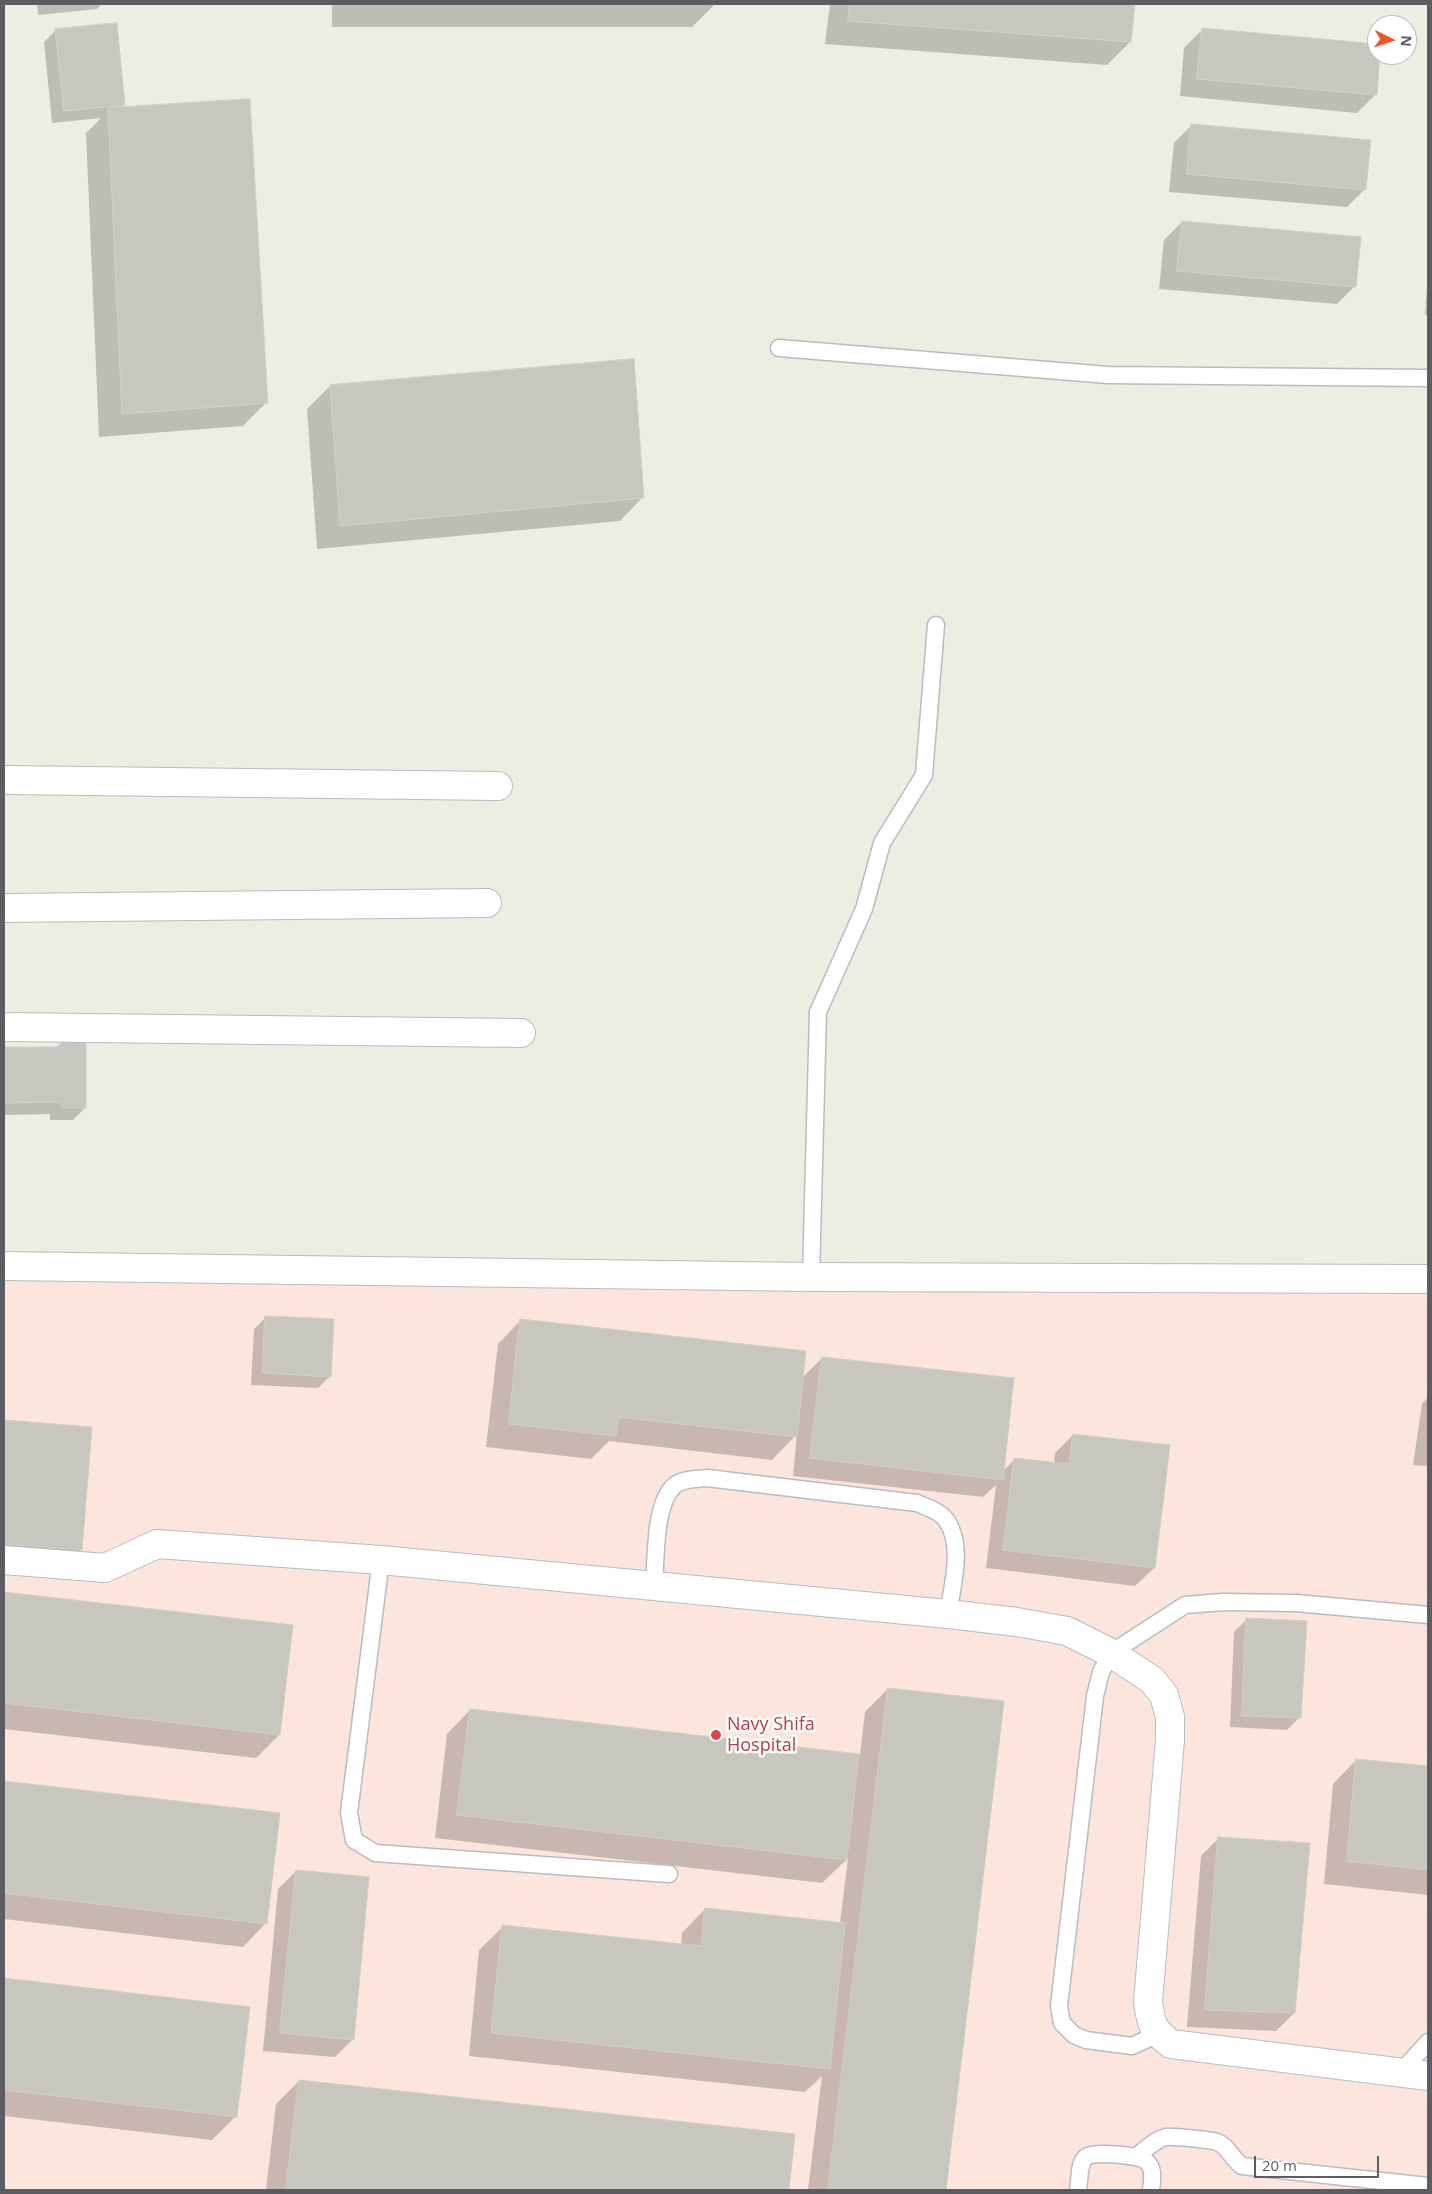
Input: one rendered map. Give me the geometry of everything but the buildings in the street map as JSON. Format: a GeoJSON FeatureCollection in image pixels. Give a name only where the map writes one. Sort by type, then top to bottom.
{"type":"FeatureCollection","features":[{"type":"Feature","properties":{"kind":"street"},"geometry":{"type":"LineString","coordinates":[[4,780],[498,786]]}},
{"type":"Feature","properties":{"kind":"street"},"geometry":{"type":"LineString","coordinates":[[4,908],[487,903]]}},
{"type":"Feature","properties":{"kind":"street"},"geometry":{"type":"LineString","coordinates":[[4,1027],[521,1033]]}},
{"type":"Feature","properties":{"kind":"street"},"geometry":{"type":"LineString","coordinates":[[4,1266],[811,1277],[1428,1279]]}},
{"type":"Feature","properties":{"kind":"street"},"geometry":{"type":"LineString","coordinates":[[4,1560],[105,1568],[158,1544],[380,1560],[948,1614],[1017,1622],[1067,1631],[1112,1653],[1152,1680],[1164,1695],[1170,1717],[1148,2002],[1151,2021],[1158,2034],[1171,2044],[1428,2076]]}},
{"type":"Feature","properties":{"kind":"lane"},"geometry":{"type":"LineString","coordinates":[[779,348],[1108,375],[1428,378]]}},
{"type":"Feature","properties":{"kind":"lane"},"geometry":{"type":"LineString","coordinates":[[811,1277],[818,1012],[864,910],[882,843],[924,775],[936,625]]}},
{"type":"Feature","properties":{"kind":"lane"},"geometry":{"type":"LineString","coordinates":[[654,1587],[660,1518],[664,1500],[674,1486],[690,1479],[706,1478],[917,1504],[936,1511],[947,1521],[956,1558],[948,1614]]}},
{"type":"Feature","properties":{"kind":"lane"},"geometry":{"type":"LineString","coordinates":[[380,1560],[349,1814],[354,1840],[375,1853],[668,1874]]}},
{"type":"Feature","properties":{"kind":"lane"},"geometry":{"type":"LineString","coordinates":[[1158,2034],[1132,2046],[1086,2040],[1074,2035],[1062,2023],[1059,2006],[1095,1696],[1101,1672],[1112,1653],[1185,1605],[1223,1602],[1296,1603],[1333,1608],[1428,1615]]}},
{"type":"Feature","properties":{"kind":"lane"},"geometry":{"type":"LineString","coordinates":[[1401,2072],[1428,2042]]}},
{"type":"Feature","properties":{"kind":"lane"},"geometry":{"type":"LineString","coordinates":[[1137,2156],[1150,2145],[1166,2137],[1218,2142],[1234,2161],[1242,2166],[1428,2186]]}},
{"type":"Feature","properties":{"kind":"lane"},"geometry":{"type":"LineString","coordinates":[[1078,2190],[1081,2163],[1087,2156],[1094,2154],[1137,2156],[1147,2162],[1153,2172],[1151,2190]]}},
{"type":"Feature","properties":{"kind":"shaded area","name":"Navy Shifa Hospital"},"geometry":{"type":"Polygon","coordinates":[[[4,1265],[1428,1279],[1428,2190],[4,2190],[4,1265]]]}},
{"type":"Feature","properties":{"kind":"place","name":"Navy Shifa Hospital"},"geometry":{"type":"Point","coordinates":[716,1735]}}]}
